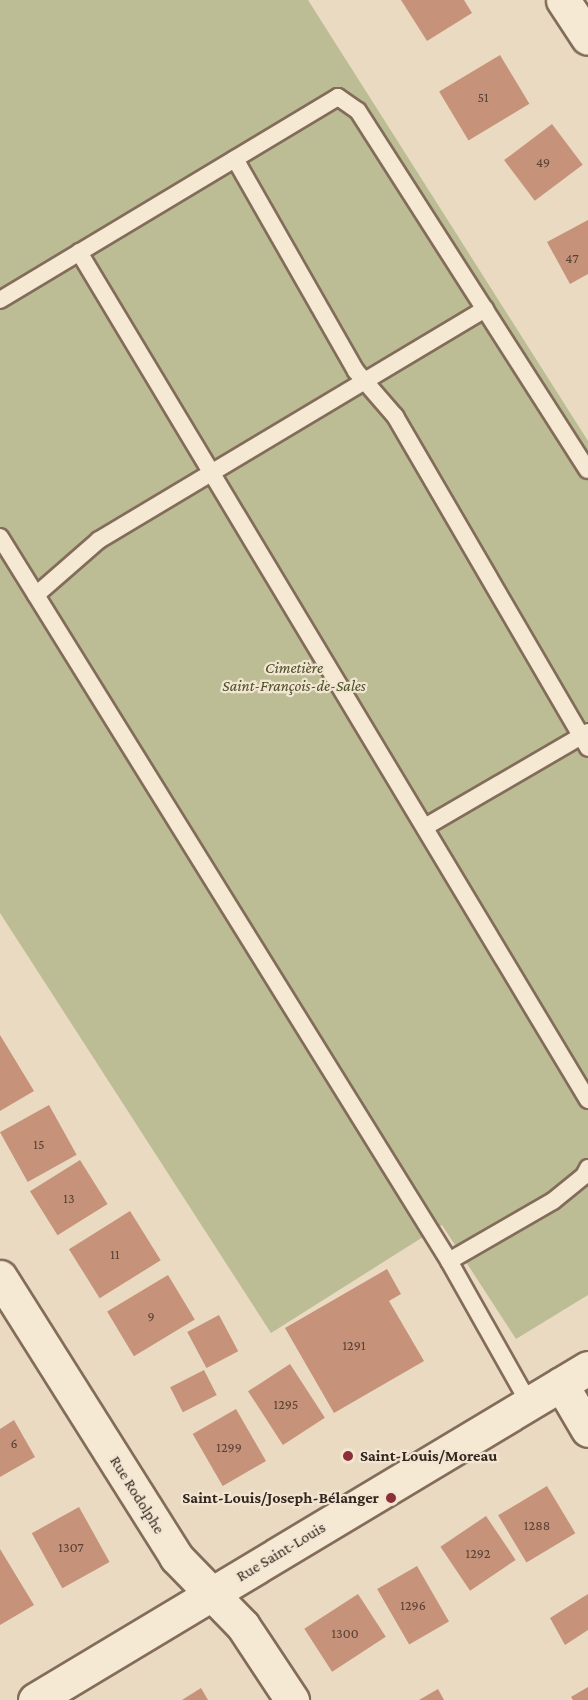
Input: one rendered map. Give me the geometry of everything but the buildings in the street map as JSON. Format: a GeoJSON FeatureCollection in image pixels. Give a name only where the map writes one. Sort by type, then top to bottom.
{"type":"FeatureCollection","features":[{"type":"Feature","properties":{"kind":"street"},"geometry":{"type":"LineString","coordinates":[[563,0],[588,38]]}},
{"type":"Feature","properties":{"kind":"street","name":"Rue Rodolphe"},"geometry":{"type":"LineString","coordinates":[[0,1277],[176,1557],[243,1626],[292,1700]]}},
{"type":"Feature","properties":{"kind":"street"},"geometry":{"type":"LineString","coordinates":[[575,1376],[588,1430]]}},
{"type":"Feature","properties":{"kind":"street","name":"Rue Saint-Louis"},"geometry":{"type":"LineString","coordinates":[[35,1700],[575,1376]]}},
{"type":"Feature","properties":{"kind":"lane"},"geometry":{"type":"LineString","coordinates":[[0,300],[338,97],[358,111],[588,470]]}},
{"type":"Feature","properties":{"kind":"lane"},"geometry":{"type":"LineString","coordinates":[[235,159],[356,371],[395,416],[586,739],[425,827]]}},
{"type":"Feature","properties":{"kind":"lane"},"geometry":{"type":"LineString","coordinates":[[79,252],[588,1100]]}},
{"type":"Feature","properties":{"kind":"lane"},"geometry":{"type":"LineString","coordinates":[[36,595],[99,540],[485,309]]}},
{"type":"Feature","properties":{"kind":"lane"},"geometry":{"type":"LineString","coordinates":[[0,537],[449,1261],[529,1403]]}},
{"type":"Feature","properties":{"kind":"lane"},"geometry":{"type":"LineString","coordinates":[[449,1261],[553,1202],[584,1176],[588,1168]]}},
{"type":"Feature","properties":{"kind":"green space","name":"Cimetière Saint-François-de-Sales"},"geometry":{"type":"Polygon","coordinates":[[[0,0],[308,0],[588,441],[588,1295],[516,1339],[442,1225],[271,1333],[0,913],[0,0]]]}},
{"type":"Feature","properties":{"kind":"place","name":"Saint-Louis/Moreau"},"geometry":{"type":"Point","coordinates":[348,1456]}},
{"type":"Feature","properties":{"kind":"place","name":"Saint-Louis/Joseph-Bélanger"},"geometry":{"type":"Point","coordinates":[391,1498]}}]}
